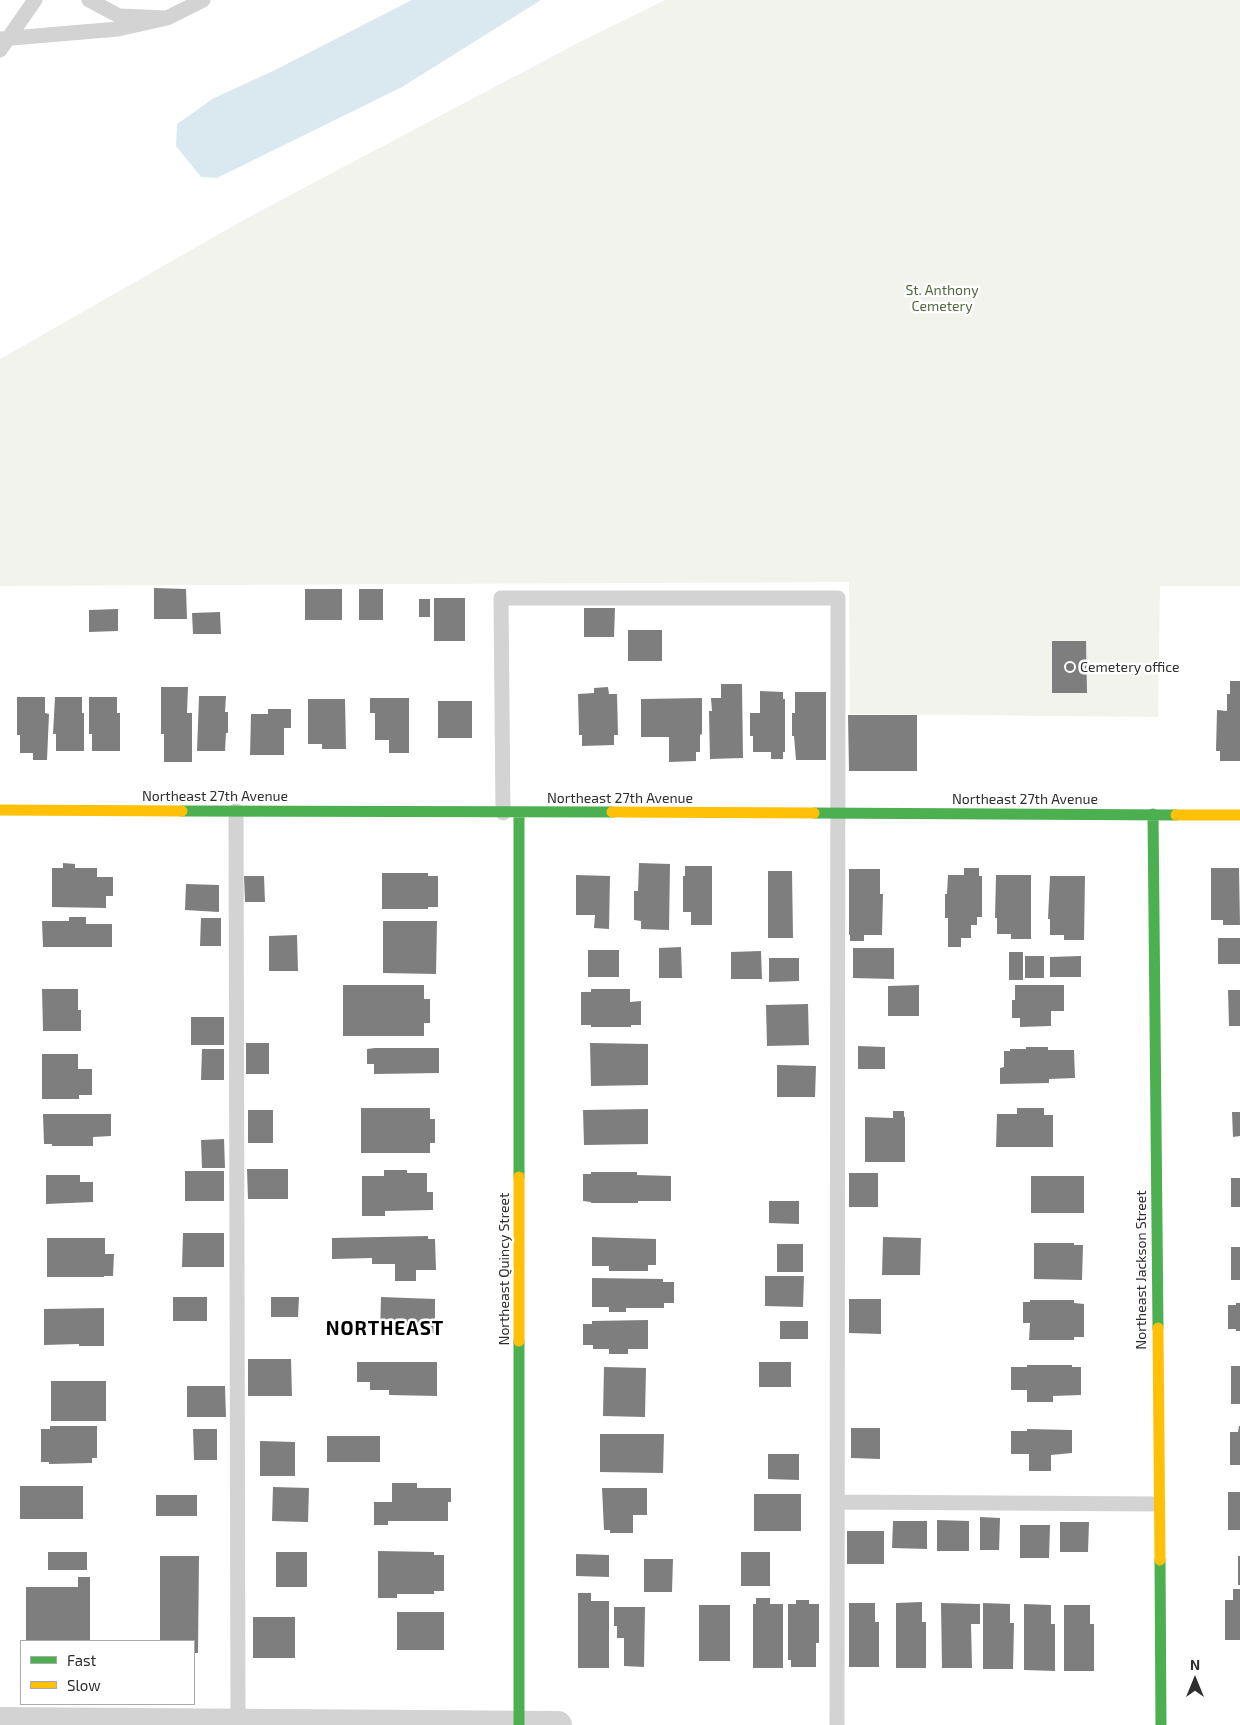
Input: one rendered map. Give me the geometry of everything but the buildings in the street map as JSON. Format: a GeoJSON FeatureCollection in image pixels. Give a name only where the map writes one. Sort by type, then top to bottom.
{"type":"FeatureCollection","features":[{"type":"Feature","properties":{"kind":"street","name":"Northeast 27th Avenue"},"geometry":{"type":"LineString","coordinates":[[0,810],[1240,815]]}},
{"type":"Feature","properties":{"kind":"street","name":"Northeast Quincy Street"},"geometry":{"type":"LineString","coordinates":[[519,813],[519,1725]]}},
{"type":"Feature","properties":{"kind":"street","name":"Northeast Jackson Street"},"geometry":{"type":"LineString","coordinates":[[1153,814],[1161,1725]]}},
{"type":"Feature","properties":{"kind":"street"},"geometry":{"type":"LineString","coordinates":[[0,1722],[558,1725]]}},
{"type":"Feature","properties":{"kind":"lane"},"geometry":{"type":"LineString","coordinates":[[3,42],[35,0]]}},
{"type":"Feature","properties":{"kind":"lane"},"geometry":{"type":"LineString","coordinates":[[89,0],[119,16],[167,18]]}},
{"type":"Feature","properties":{"kind":"lane"},"geometry":{"type":"LineString","coordinates":[[3,42],[118,29],[167,18],[203,0]]}},
{"type":"Feature","properties":{"kind":"lane"},"geometry":{"type":"LineString","coordinates":[[503,813],[501,598],[838,598],[837,1725]]}},
{"type":"Feature","properties":{"kind":"lane"},"geometry":{"type":"LineString","coordinates":[[236,811],[238,1724]]}},
{"type":"Feature","properties":{"kind":"lane"},"geometry":{"type":"LineString","coordinates":[[838,1502],[1158,1504]]}},
{"type":"Feature","properties":{"kind":"green space","name":"St. Anthony Cemetery"},"geometry":{"type":"Polygon","coordinates":[[[665,0],[1240,0],[1240,586],[1160,586],[1158,717],[850,714],[849,582],[0,586],[0,359],[249,217],[574,45],[665,0]]]}},
{"type":"Feature","properties":{"kind":"shaded area"},"geometry":{"type":"Polygon","coordinates":[[[412,0],[541,0],[402,87],[217,178],[201,177],[176,146],[177,124],[214,98],[275,70],[412,0]]]}},
{"type":"Feature","properties":{"kind":"traffic: fast"},"geometry":{"type":"LineString","coordinates":[[182,811],[612,812]]}},
{"type":"Feature","properties":{"kind":"traffic: fast"},"geometry":{"type":"LineString","coordinates":[[519,813],[519,1177]]}},
{"type":"Feature","properties":{"kind":"traffic: fast"},"geometry":{"type":"LineString","coordinates":[[814,813],[1176,815]]}},
{"type":"Feature","properties":{"kind":"traffic: fast"},"geometry":{"type":"LineString","coordinates":[[1153,814],[1158,1328]]}},
{"type":"Feature","properties":{"kind":"traffic: fast"},"geometry":{"type":"LineString","coordinates":[[519,1341],[519,1725]]}},
{"type":"Feature","properties":{"kind":"traffic: fast"},"geometry":{"type":"LineString","coordinates":[[1160,1560],[1161,1725]]}},
{"type":"Feature","properties":{"kind":"traffic: slow"},"geometry":{"type":"LineString","coordinates":[[0,810],[182,811]]}},
{"type":"Feature","properties":{"kind":"traffic: slow"},"geometry":{"type":"LineString","coordinates":[[612,812],[814,813]]}},
{"type":"Feature","properties":{"kind":"traffic: slow"},"geometry":{"type":"LineString","coordinates":[[1176,815],[1240,815]]}},
{"type":"Feature","properties":{"kind":"traffic: slow"},"geometry":{"type":"LineString","coordinates":[[519,1177],[519,1341]]}},
{"type":"Feature","properties":{"kind":"traffic: slow"},"geometry":{"type":"LineString","coordinates":[[1158,1328],[1160,1560]]}},
{"type":"Feature","properties":{"kind":"place","name":"Cemetery office"},"geometry":{"type":"Point","coordinates":[1070,667]}},
{"type":"Feature","properties":{"kind":"district","name":"NORTHEAST"},"geometry":{"type":"Point","coordinates":[385,1329]}}]}
